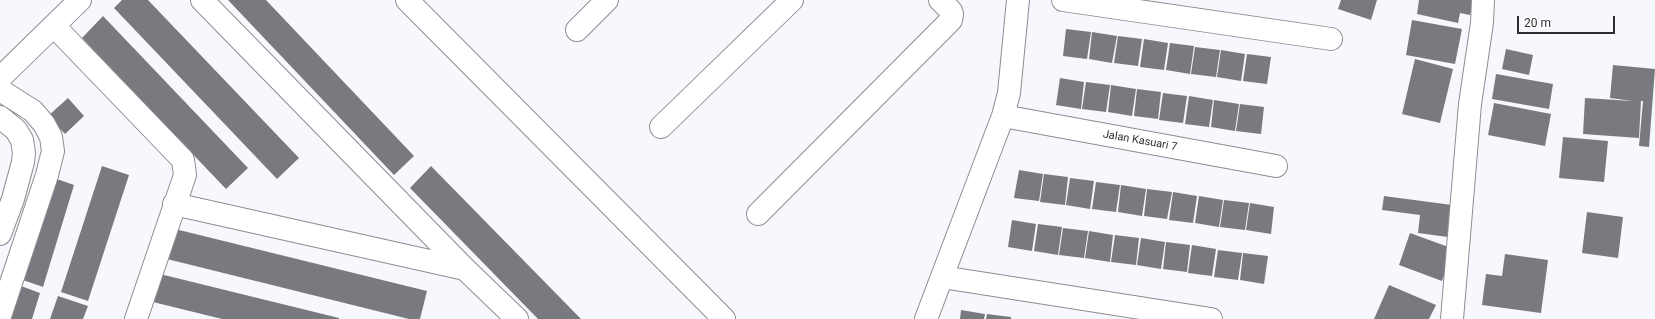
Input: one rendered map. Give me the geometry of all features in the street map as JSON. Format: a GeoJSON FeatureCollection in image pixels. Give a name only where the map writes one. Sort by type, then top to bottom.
{"type":"FeatureCollection","features":[{"type":"Feature","properties":{"kind":"street"},"geometry":{"type":"LineString","coordinates":[[0,78],[80,0]]}},
{"type":"Feature","properties":{"kind":"street"},"geometry":{"type":"LineString","coordinates":[[202,0],[465,269],[517,319]]}},
{"type":"Feature","properties":{"kind":"street"},"geometry":{"type":"LineString","coordinates":[[407,0],[724,319]]}},
{"type":"Feature","properties":{"kind":"street"},"geometry":{"type":"LineString","coordinates":[[577,30],[607,0]]}},
{"type":"Feature","properties":{"kind":"street"},"geometry":{"type":"LineString","coordinates":[[660,127],[792,0]]}},
{"type":"Feature","properties":{"kind":"street"},"geometry":{"type":"LineString","coordinates":[[758,214],[951,20],[951,11],[940,0]]}},
{"type":"Feature","properties":{"kind":"street"},"geometry":{"type":"LineString","coordinates":[[926,319],[1004,116],[1008,93],[1018,0]]}},
{"type":"Feature","properties":{"kind":"street"},"geometry":{"type":"LineString","coordinates":[[1063,0],[1331,39]]}},
{"type":"Feature","properties":{"kind":"street"},"geometry":{"type":"LineString","coordinates":[[1452,319],[1470,104],[1482,23],[1483,0]]}},
{"type":"Feature","properties":{"kind":"street"},"geometry":{"type":"LineString","coordinates":[[54,26],[183,160],[185,175],[174,204],[138,318]]}},
{"type":"Feature","properties":{"kind":"street"},"geometry":{"type":"LineString","coordinates":[[0,90],[33,111],[44,124],[51,137],[53,151],[47,175],[0,316]]}},
{"type":"Feature","properties":{"kind":"street","name":"Jalan Kasuari 7"},"geometry":{"type":"LineString","coordinates":[[1004,116],[1276,166]]}},
{"type":"Feature","properties":{"kind":"street"},"geometry":{"type":"LineString","coordinates":[[0,117],[16,130],[22,140],[24,153],[13,199],[0,234]]}},
{"type":"Feature","properties":{"kind":"street"},"geometry":{"type":"LineString","coordinates":[[174,204],[465,269]]}},
{"type":"Feature","properties":{"kind":"street"},"geometry":{"type":"LineString","coordinates":[[942,277],[1211,319]]}},
{"type":"Feature","properties":{"kind":"building"},"geometry":{"type":"Polygon","coordinates":[[[122,0],[148,0],[299,158],[277,179],[114,8],[122,0]]]}},
{"type":"Feature","properties":{"kind":"building"},"geometry":{"type":"Polygon","coordinates":[[[228,0],[266,0],[414,156],[394,175],[228,0]]]}},
{"type":"Feature","properties":{"kind":"building"},"geometry":{"type":"Polygon","coordinates":[[[1341,0],[1377,0],[1371,20],[1338,9],[1341,0]]]}},
{"type":"Feature","properties":{"kind":"building"},"geometry":{"type":"Polygon","coordinates":[[[1419,0],[1474,0],[1470,15],[1460,13],[1458,23],[1417,14],[1419,0]]]}},
{"type":"Feature","properties":{"kind":"building"},"geometry":{"type":"Polygon","coordinates":[[[103,16],[248,168],[226,189],[82,38],[103,16]]]}},
{"type":"Feature","properties":{"kind":"building"},"geometry":{"type":"Polygon","coordinates":[[[1412,20],[1462,29],[1455,64],[1406,55],[1412,20]]]}},
{"type":"Feature","properties":{"kind":"building"},"geometry":{"type":"Polygon","coordinates":[[[1066,29],[1091,32],[1087,59],[1063,56],[1066,29]]]}},
{"type":"Feature","properties":{"kind":"building"},"geometry":{"type":"Polygon","coordinates":[[[1092,32],[1117,36],[1112,63],[1089,59],[1092,32]]]}},
{"type":"Feature","properties":{"kind":"building"},"geometry":{"type":"Polygon","coordinates":[[[1118,36],[1142,39],[1138,66],[1114,63],[1118,36]]]}},
{"type":"Feature","properties":{"kind":"building"},"geometry":{"type":"Polygon","coordinates":[[[1144,39],[1168,43],[1164,70],[1140,67],[1144,39]]]}},
{"type":"Feature","properties":{"kind":"building"},"geometry":{"type":"Polygon","coordinates":[[[1170,43],[1194,46],[1190,74],[1166,70],[1170,43]]]}},
{"type":"Feature","properties":{"kind":"building"},"geometry":{"type":"Polygon","coordinates":[[[1195,47],[1220,50],[1216,77],[1191,74],[1195,47]]]}},
{"type":"Feature","properties":{"kind":"building"},"geometry":{"type":"Polygon","coordinates":[[[1506,49],[1533,55],[1529,75],[1502,69],[1506,49]]]}},
{"type":"Feature","properties":{"kind":"building"},"geometry":{"type":"Polygon","coordinates":[[[1221,50],[1245,54],[1241,81],[1217,77],[1221,50]]]}},
{"type":"Feature","properties":{"kind":"building"},"geometry":{"type":"Polygon","coordinates":[[[1247,54],[1271,57],[1267,84],[1243,81],[1247,54]]]}},
{"type":"Feature","properties":{"kind":"building"},"geometry":{"type":"Polygon","coordinates":[[[1415,59],[1453,69],[1440,123],[1402,114],[1415,59]]]}},
{"type":"Feature","properties":{"kind":"building"},"geometry":{"type":"Polygon","coordinates":[[[1613,65],[1655,69],[1649,147],[1639,146],[1643,101],[1641,101],[1639,138],[1583,134],[1585,98],[1633,101],[1610,98],[1613,65]]]}},
{"type":"Feature","properties":{"kind":"building"},"geometry":{"type":"Polygon","coordinates":[[[1496,74],[1553,84],[1549,109],[1492,99],[1496,74]]]}},
{"type":"Feature","properties":{"kind":"building"},"geometry":{"type":"Polygon","coordinates":[[[1060,78],[1084,82],[1081,109],[1056,105],[1060,78]]]}},
{"type":"Feature","properties":{"kind":"building"},"geometry":{"type":"Polygon","coordinates":[[[1086,82],[1110,85],[1106,112],[1082,109],[1086,82]]]}},
{"type":"Feature","properties":{"kind":"building"},"geometry":{"type":"Polygon","coordinates":[[[1111,85],[1136,89],[1132,116],[1108,112],[1111,85]]]}},
{"type":"Feature","properties":{"kind":"building"},"geometry":{"type":"Polygon","coordinates":[[[1137,89],[1161,92],[1158,119],[1134,116],[1137,89]]]}},
{"type":"Feature","properties":{"kind":"building"},"geometry":{"type":"Polygon","coordinates":[[[1163,93],[1187,96],[1183,123],[1159,120],[1163,93]]]}},
{"type":"Feature","properties":{"kind":"building"},"geometry":{"type":"Polygon","coordinates":[[[1189,96],[1213,100],[1209,127],[1185,124],[1189,96]]]}},
{"type":"Feature","properties":{"kind":"building"},"geometry":{"type":"Polygon","coordinates":[[[68,98],[84,116],[65,134],[48,116],[68,98]]]}},
{"type":"Feature","properties":{"kind":"building"},"geometry":{"type":"Polygon","coordinates":[[[1214,100],[1239,104],[1235,131],[1211,127],[1214,100]]]}},
{"type":"Feature","properties":{"kind":"building"},"geometry":{"type":"Polygon","coordinates":[[[1494,103],[1551,114],[1545,146],[1488,135],[1494,103]]]}},
{"type":"Feature","properties":{"kind":"building"},"geometry":{"type":"Polygon","coordinates":[[[1240,104],[1264,107],[1261,134],[1236,131],[1240,104]]]}},
{"type":"Feature","properties":{"kind":"building"},"geometry":{"type":"Polygon","coordinates":[[[1563,137],[1608,141],[1604,182],[1559,178],[1563,137]]]}},
{"type":"Feature","properties":{"kind":"building"},"geometry":{"type":"Polygon","coordinates":[[[102,166],[129,175],[88,301],[61,292],[102,166]]]}},
{"type":"Feature","properties":{"kind":"building"},"geometry":{"type":"Polygon","coordinates":[[[431,166],[581,319],[538,319],[410,188],[431,166]]]}},
{"type":"Feature","properties":{"kind":"building"},"geometry":{"type":"Polygon","coordinates":[[[1019,170],[1043,174],[1039,201],[1014,198],[1019,170]]]}},
{"type":"Feature","properties":{"kind":"building"},"geometry":{"type":"Polygon","coordinates":[[[1044,174],[1068,177],[1065,205],[1040,202],[1044,174]]]}},
{"type":"Feature","properties":{"kind":"building"},"geometry":{"type":"Polygon","coordinates":[[[51,177],[74,185],[43,287],[20,279],[51,177]]]}},
{"type":"Feature","properties":{"kind":"building"},"geometry":{"type":"Polygon","coordinates":[[[1070,178],[1094,181],[1090,209],[1066,205],[1070,178]]]}},
{"type":"Feature","properties":{"kind":"building"},"geometry":{"type":"Polygon","coordinates":[[[1096,182],[1120,185],[1116,212],[1092,209],[1096,182]]]}},
{"type":"Feature","properties":{"kind":"building"},"geometry":{"type":"Polygon","coordinates":[[[1121,185],[1146,189],[1142,216],[1118,212],[1121,185]]]}},
{"type":"Feature","properties":{"kind":"building"},"geometry":{"type":"Polygon","coordinates":[[[1147,189],[1172,192],[1167,219],[1144,216],[1147,189]]]}},
{"type":"Feature","properties":{"kind":"building"},"geometry":{"type":"Polygon","coordinates":[[[1173,192],[1197,196],[1193,223],[1169,220],[1173,192]]]}},
{"type":"Feature","properties":{"kind":"building"},"geometry":{"type":"Polygon","coordinates":[[[1199,196],[1223,200],[1219,227],[1195,223],[1199,196]]]}},
{"type":"Feature","properties":{"kind":"building"},"geometry":{"type":"Polygon","coordinates":[[[1384,196],[1452,205],[1448,237],[1418,233],[1420,215],[1382,210],[1384,196]]]}},
{"type":"Feature","properties":{"kind":"building"},"geometry":{"type":"Polygon","coordinates":[[[1224,200],[1249,203],[1245,230],[1220,227],[1224,200]]]}},
{"type":"Feature","properties":{"kind":"building"},"geometry":{"type":"Polygon","coordinates":[[[1250,203],[1274,207],[1271,234],[1246,230],[1250,203]]]}},
{"type":"Feature","properties":{"kind":"building"},"geometry":{"type":"Polygon","coordinates":[[[1587,212],[1623,217],[1618,258],[1582,253],[1587,212]]]}},
{"type":"Feature","properties":{"kind":"building"},"geometry":{"type":"Polygon","coordinates":[[[1012,220],[1036,224],[1032,251],[1008,247],[1012,220]]]}},
{"type":"Feature","properties":{"kind":"building"},"geometry":{"type":"Polygon","coordinates":[[[1038,224],[1062,227],[1058,255],[1034,251],[1038,224]]]}},
{"type":"Feature","properties":{"kind":"building"},"geometry":{"type":"Polygon","coordinates":[[[1063,228],[1088,231],[1084,258],[1059,255],[1063,228]]]}},
{"type":"Feature","properties":{"kind":"building"},"geometry":{"type":"Polygon","coordinates":[[[175,229],[427,291],[420,319],[409,319],[167,259],[175,229]]]}},
{"type":"Feature","properties":{"kind":"building"},"geometry":{"type":"Polygon","coordinates":[[[1089,231],[1113,235],[1110,262],[1085,258],[1089,231]]]}},
{"type":"Feature","properties":{"kind":"building"},"geometry":{"type":"Polygon","coordinates":[[[1410,233],[1454,249],[1442,281],[1399,265],[1410,233]]]}},
{"type":"Feature","properties":{"kind":"building"},"geometry":{"type":"Polygon","coordinates":[[[1115,235],[1139,238],[1136,265],[1111,262],[1115,235]]]}},
{"type":"Feature","properties":{"kind":"building"},"geometry":{"type":"Polygon","coordinates":[[[1141,238],[1165,242],[1161,269],[1137,265],[1141,238]]]}},
{"type":"Feature","properties":{"kind":"building"},"geometry":{"type":"Polygon","coordinates":[[[1166,242],[1190,245],[1187,272],[1163,269],[1166,242]]]}},
{"type":"Feature","properties":{"kind":"building"},"geometry":{"type":"Polygon","coordinates":[[[1192,245],[1216,249],[1212,276],[1188,273],[1192,245]]]}},
{"type":"Feature","properties":{"kind":"building"},"geometry":{"type":"Polygon","coordinates":[[[1218,250],[1242,253],[1238,280],[1214,277],[1218,250]]]}},
{"type":"Feature","properties":{"kind":"building"},"geometry":{"type":"Polygon","coordinates":[[[1243,253],[1268,256],[1264,284],[1240,280],[1243,253]]]}},
{"type":"Feature","properties":{"kind":"building"},"geometry":{"type":"Polygon","coordinates":[[[1505,254],[1548,260],[1541,313],[1482,305],[1486,274],[1502,276],[1505,254]]]}},
{"type":"Feature","properties":{"kind":"building"},"geometry":{"type":"Polygon","coordinates":[[[160,274],[339,319],[222,319],[153,302],[160,274]]]}},
{"type":"Feature","properties":{"kind":"building"},"geometry":{"type":"Polygon","coordinates":[[[1389,285],[1436,305],[1429,319],[1374,319],[1389,285]]]}},
{"type":"Feature","properties":{"kind":"building"},"geometry":{"type":"Polygon","coordinates":[[[21,286],[40,293],[32,319],[9,319],[21,286]]]}},
{"type":"Feature","properties":{"kind":"building"},"geometry":{"type":"Polygon","coordinates":[[[58,296],[88,306],[83,319],[50,319],[58,296]]]}},
{"type":"Feature","properties":{"kind":"building"},"geometry":{"type":"Polygon","coordinates":[[[961,310],[985,314],[984,319],[960,319],[961,310]]]}},
{"type":"Feature","properties":{"kind":"building"},"geometry":{"type":"Polygon","coordinates":[[[987,314],[1011,317],[1011,319],[986,319],[987,314]]]}}]}
